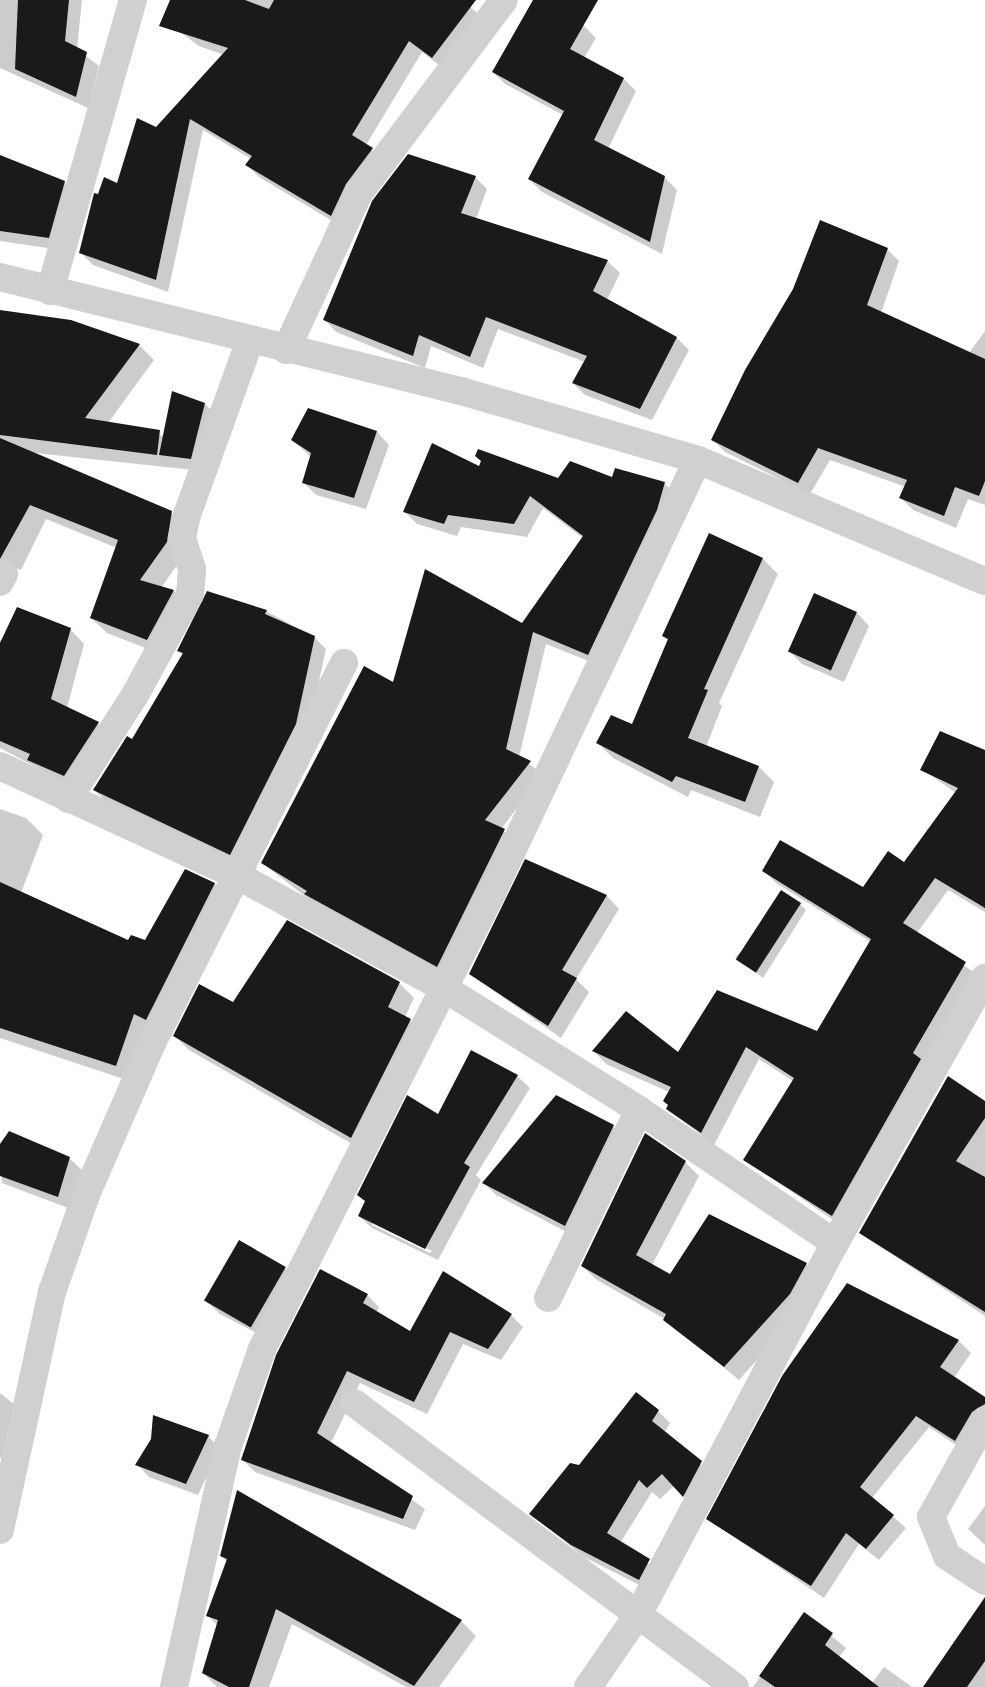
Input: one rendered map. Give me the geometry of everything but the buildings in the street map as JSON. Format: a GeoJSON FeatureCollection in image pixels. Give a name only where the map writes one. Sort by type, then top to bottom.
{"type":"FeatureCollection","features":[{"type":"Feature","properties":{"kind":"street"},"geometry":{"type":"LineString","coordinates":[[50,290],[133,0]]}},
{"type":"Feature","properties":{"kind":"street"},"geometry":{"type":"LineString","coordinates":[[286,350],[359,193],[504,0]]}},
{"type":"Feature","properties":{"kind":"street"},"geometry":{"type":"LineString","coordinates":[[0,277],[286,350],[461,391],[698,460],[985,581]]}},
{"type":"Feature","properties":{"kind":"street"},"geometry":{"type":"LineString","coordinates":[[68,799],[135,695],[190,594],[192,570],[182,538],[187,515],[250,340]]}},
{"type":"Feature","properties":{"kind":"street"},"geometry":{"type":"LineString","coordinates":[[174,1687],[228,1446],[262,1349],[444,988],[698,460]]}},
{"type":"Feature","properties":{"kind":"street"},"geometry":{"type":"LineString","coordinates":[[0,1530],[52,1292],[86,1195],[152,1043],[240,877],[344,663]]}},
{"type":"Feature","properties":{"kind":"street"},"geometry":{"type":"LineString","coordinates":[[0,766],[240,877],[444,988],[639,1110],[835,1243]]}},
{"type":"Feature","properties":{"kind":"street"},"geometry":{"type":"LineString","coordinates":[[588,1687],[639,1613],[835,1243],[985,978]]}},
{"type":"Feature","properties":{"kind":"street"},"geometry":{"type":"LineString","coordinates":[[548,1298],[639,1110]]}},
{"type":"Feature","properties":{"kind":"street"},"geometry":{"type":"LineString","coordinates":[[354,1402],[639,1613],[735,1687]]}},
{"type":"Feature","properties":{"kind":"street"},"geometry":{"type":"LineString","coordinates":[[985,1420],[931,1516],[947,1556],[985,1580]]}}]}
